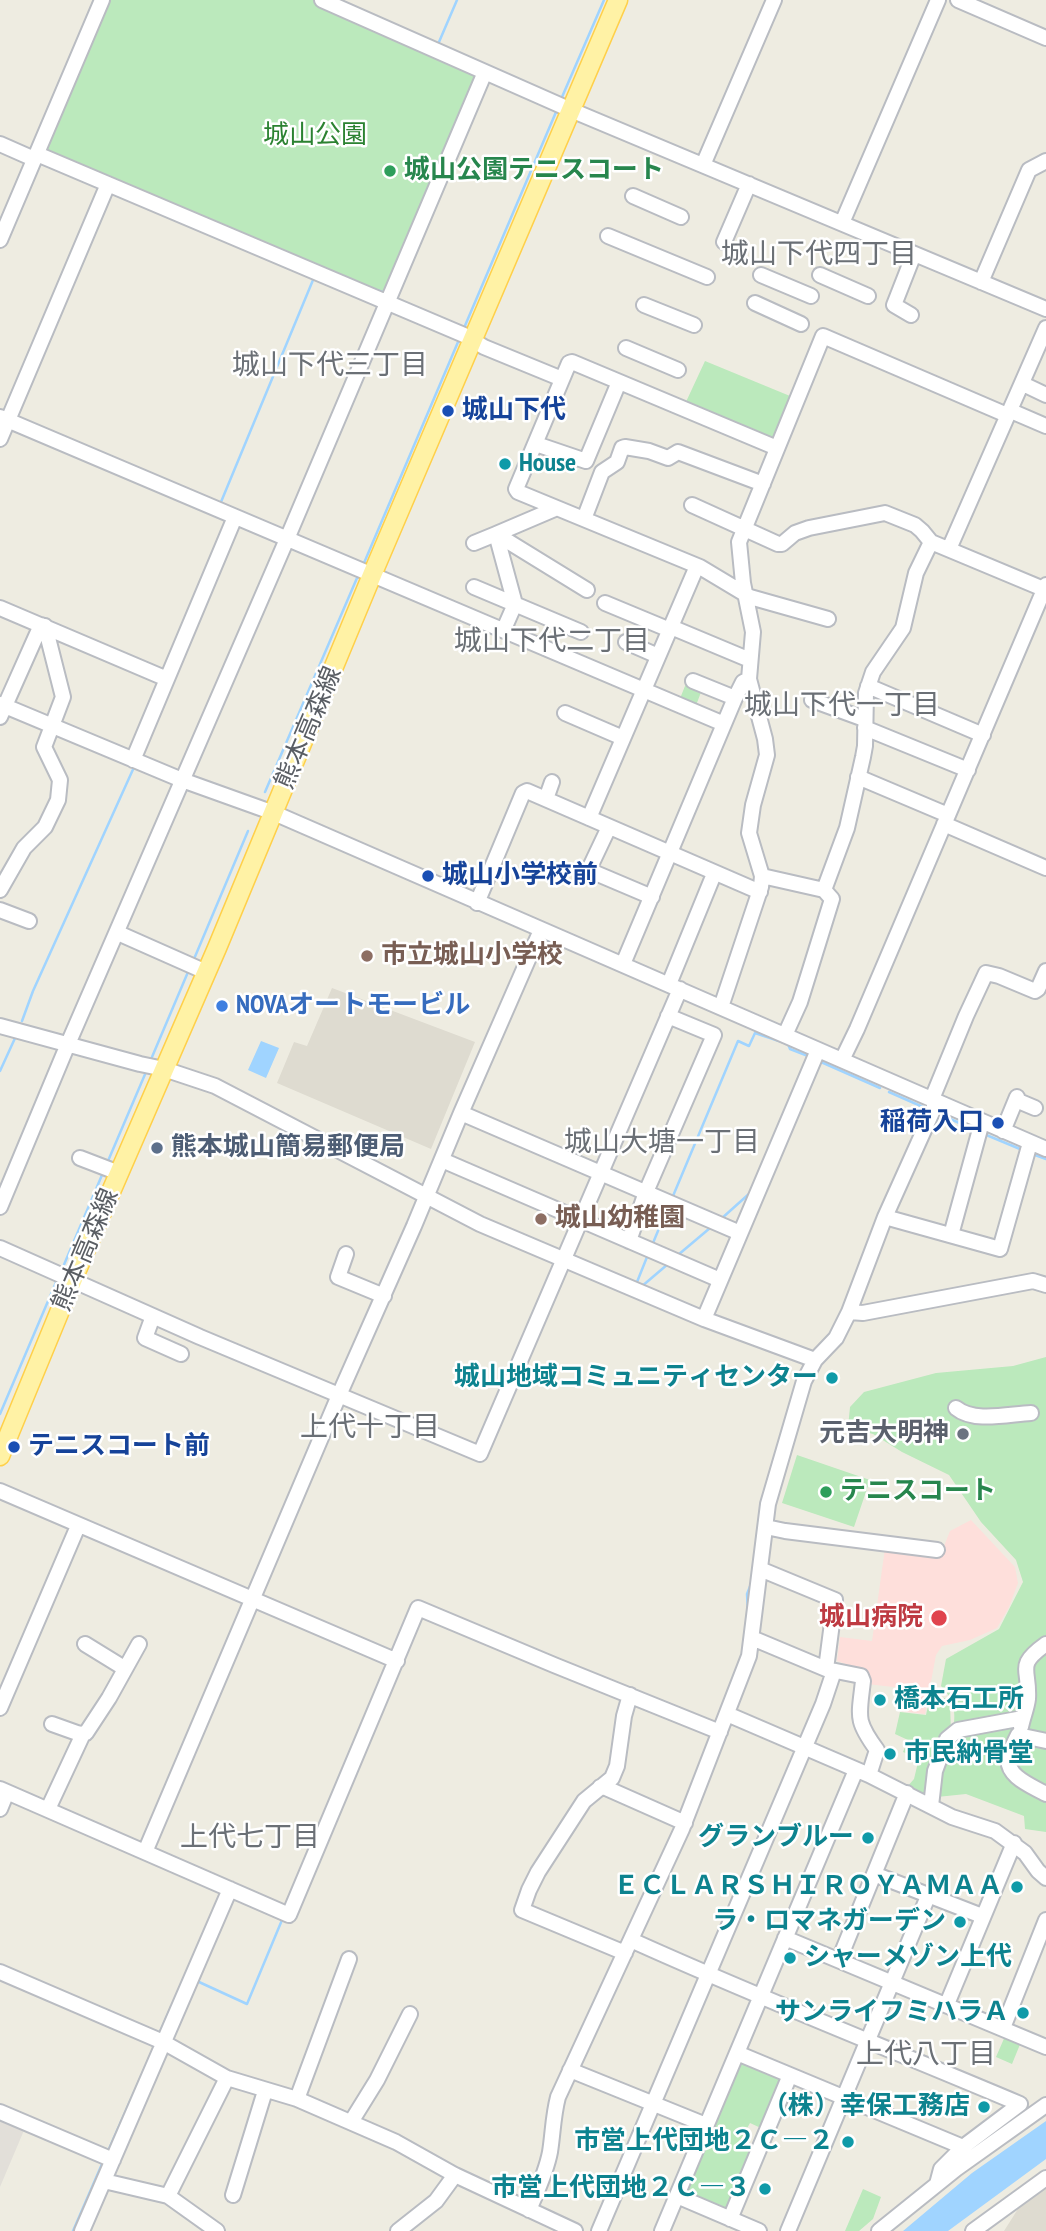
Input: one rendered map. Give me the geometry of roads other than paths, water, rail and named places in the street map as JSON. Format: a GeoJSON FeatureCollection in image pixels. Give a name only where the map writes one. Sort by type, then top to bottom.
{"type":"FeatureCollection","features":[{"type":"Feature","properties":{"kind":"main road","name":"熊本高森線"},"geometry":{"type":"LineString","coordinates":[[0,1456],[618,0]]}},
{"type":"Feature","properties":{"kind":"street"},"geometry":{"type":"LineString","coordinates":[[0,240],[102,0]]}},
{"type":"Feature","properties":{"kind":"street"},"geometry":{"type":"LineString","coordinates":[[322,0],[352,6],[485,72],[571,110],[1046,309]]}},
{"type":"Feature","properties":{"kind":"street"},"geometry":{"type":"LineString","coordinates":[[703,165],[774,0]]}},
{"type":"Feature","properties":{"kind":"street"},"geometry":{"type":"LineString","coordinates":[[842,223],[938,0]]}},
{"type":"Feature","properties":{"kind":"street"},"geometry":{"type":"LineString","coordinates":[[958,0],[1046,38]]}},
{"type":"Feature","properties":{"kind":"street"},"geometry":{"type":"LineString","coordinates":[[0,1207],[485,72]]}},
{"type":"Feature","properties":{"kind":"street"},"geometry":{"type":"LineString","coordinates":[[0,144],[108,184],[562,379]]}},
{"type":"Feature","properties":{"kind":"street"},"geometry":{"type":"LineString","coordinates":[[981,282],[1029,170],[1046,161]]}},
{"type":"Feature","properties":{"kind":"street"},"geometry":{"type":"LineString","coordinates":[[0,439],[4,419],[108,184]]}},
{"type":"Feature","properties":{"kind":"street"},"geometry":{"type":"LineString","coordinates":[[724,242],[749,184]]}},
{"type":"Feature","properties":{"kind":"street"},"geometry":{"type":"LineString","coordinates":[[633,196],[681,217]]}},
{"type":"Feature","properties":{"kind":"street"},"geometry":{"type":"LineString","coordinates":[[608,236],[707,277]]}},
{"type":"Feature","properties":{"kind":"street"},"geometry":{"type":"LineString","coordinates":[[911,315],[894,305],[914,254]]}},
{"type":"Feature","properties":{"kind":"street"},"geometry":{"type":"LineString","coordinates":[[761,275],[811,296]]}},
{"type":"Feature","properties":{"kind":"street"},"geometry":{"type":"LineString","coordinates":[[820,275],[868,296]]}},
{"type":"Feature","properties":{"kind":"street"},"geometry":{"type":"LineString","coordinates":[[755,303],[801,324]]}},
{"type":"Feature","properties":{"kind":"street"},"geometry":{"type":"LineString","coordinates":[[645,305],[694,325]]}},
{"type":"Feature","properties":{"kind":"street"},"geometry":{"type":"LineString","coordinates":[[949,549],[1046,328]]}},
{"type":"Feature","properties":{"kind":"street"},"geometry":{"type":"LineString","coordinates":[[721,1007],[760,892],[762,876],[749,833],[753,805],[767,755],[749,679],[753,632],[739,547],[823,336],[1046,426]]}},
{"type":"Feature","properties":{"kind":"street"},"geometry":{"type":"LineString","coordinates":[[626,348],[678,370]]}},
{"type":"Feature","properties":{"kind":"street"},"geometry":{"type":"LineString","coordinates":[[777,448],[572,362],[569,363],[516,489],[697,566],[745,594],[828,619]]}},
{"type":"Feature","properties":{"kind":"street"},"geometry":{"type":"LineString","coordinates":[[536,444],[586,461],[619,382]]}},
{"type":"Feature","properties":{"kind":"street"},"geometry":{"type":"LineString","coordinates":[[1023,384],[1046,395]]}},
{"type":"Feature","properties":{"kind":"street"},"geometry":{"type":"LineString","coordinates":[[4,419],[724,724]]}},
{"type":"Feature","properties":{"kind":"street"},"geometry":{"type":"LineString","coordinates":[[584,519],[602,472],[617,462],[625,446],[668,458],[678,452],[763,484]]}},
{"type":"Feature","properties":{"kind":"street"},"geometry":{"type":"LineString","coordinates":[[692,505],[782,544],[795,533],[808,528],[886,513],[915,525],[931,542],[1045,588],[842,1060]]}},
{"type":"Feature","properties":{"kind":"street"},"geometry":{"type":"LineString","coordinates":[[474,542],[557,508]]}},
{"type":"Feature","properties":{"kind":"street"},"geometry":{"type":"LineString","coordinates":[[133,760],[235,517]]}},
{"type":"Feature","properties":{"kind":"street"},"geometry":{"type":"LineString","coordinates":[[496,534],[515,604],[504,629]]}},
{"type":"Feature","properties":{"kind":"street"},"geometry":{"type":"LineString","coordinates":[[496,534],[587,590]]}},
{"type":"Feature","properties":{"kind":"street"},"geometry":{"type":"LineString","coordinates":[[824,890],[846,828],[865,746],[868,686],[873,672],[903,628],[916,573],[931,542]]}},
{"type":"Feature","properties":{"kind":"street"},"geometry":{"type":"LineString","coordinates":[[589,818],[697,566]]}},
{"type":"Feature","properties":{"kind":"street"},"geometry":{"type":"LineString","coordinates":[[474,587],[581,632]]}},
{"type":"Feature","properties":{"kind":"street"},"geometry":{"type":"LineString","coordinates":[[605,603],[750,660]]}},
{"type":"Feature","properties":{"kind":"street"},"geometry":{"type":"LineString","coordinates":[[0,608],[167,679]]}},
{"type":"Feature","properties":{"kind":"street"},"geometry":{"type":"LineString","coordinates":[[43,625],[1,709],[52,726],[182,780],[274,813],[842,1060],[933,1101],[980,1128],[1003,1131],[1046,1149]]}},
{"type":"Feature","properties":{"kind":"street"},"geometry":{"type":"LineString","coordinates":[[0,890],[19,854],[44,827],[61,790],[60,780],[44,747],[63,698],[43,625]]}},
{"type":"Feature","properties":{"kind":"street"},"geometry":{"type":"LineString","coordinates":[[626,642],[658,656]]}},
{"type":"Feature","properties":{"kind":"street"},"geometry":{"type":"LineString","coordinates":[[623,964],[735,698],[743,682],[749,679]]}},
{"type":"Feature","properties":{"kind":"street"},"geometry":{"type":"LineString","coordinates":[[693,681],[735,698]]}},
{"type":"Feature","properties":{"kind":"street"},"geometry":{"type":"LineString","coordinates":[[868,686],[983,735]]}},
{"type":"Feature","properties":{"kind":"street"},"geometry":{"type":"LineString","coordinates":[[812,700],[968,770]]}},
{"type":"Feature","properties":{"kind":"street"},"geometry":{"type":"LineString","coordinates":[[565,713],[623,738]]}},
{"type":"Feature","properties":{"kind":"street"},"geometry":{"type":"LineString","coordinates":[[858,777],[1046,868]]}},
{"type":"Feature","properties":{"kind":"street"},"geometry":{"type":"LineString","coordinates":[[546,799],[552,782]]}},
{"type":"Feature","properties":{"kind":"street"},"geometry":{"type":"LineString","coordinates":[[477,903],[523,793],[527,791],[760,892]]}},
{"type":"Feature","properties":{"kind":"street"},"geometry":{"type":"LineString","coordinates":[[609,827],[591,865],[593,872],[652,897]]}},
{"type":"Feature","properties":{"kind":"street"},"geometry":{"type":"LineString","coordinates":[[0,1248],[480,1454],[668,1016],[674,986],[714,874]]}},
{"type":"Feature","properties":{"kind":"street"},"geometry":{"type":"LineString","coordinates":[[762,876],[824,890],[832,899],[800,1002],[785,1035]]}},
{"type":"Feature","properties":{"kind":"street"},"geometry":{"type":"LineString","coordinates":[[0,911],[29,921]]}},
{"type":"Feature","properties":{"kind":"street"},"geometry":{"type":"LineString","coordinates":[[145,1852],[541,930]]}},
{"type":"Feature","properties":{"kind":"street"},"geometry":{"type":"LineString","coordinates":[[118,933],[206,972]]}},
{"type":"Feature","properties":{"kind":"street"},"geometry":{"type":"LineString","coordinates":[[529,2210],[549,2155],[552,2117],[558,2097],[685,1823],[749,1656],[768,1504],[804,1381],[815,1360],[836,1338],[849,1312],[885,1217],[934,1108],[933,1094],[986,973],[1035,991],[1046,971]]}},
{"type":"Feature","properties":{"kind":"street"},"geometry":{"type":"LineString","coordinates":[[629,1241],[646,1192],[714,1035],[668,1016]]}},
{"type":"Feature","properties":{"kind":"street"},"geometry":{"type":"LineString","coordinates":[[0,1026],[164,1069],[215,1086],[480,1224],[704,1319],[815,1360]]}},
{"type":"Feature","properties":{"kind":"street"},"geometry":{"type":"LineString","coordinates":[[704,1319],[818,1050]]}},
{"type":"Feature","properties":{"kind":"street"},"geometry":{"type":"LineString","coordinates":[[1003,1131],[1017,1099],[1035,1108]]}},
{"type":"Feature","properties":{"kind":"street"},"geometry":{"type":"LineString","coordinates":[[461,1113],[740,1233]]}},
{"type":"Feature","properties":{"kind":"street"},"geometry":{"type":"LineString","coordinates":[[951,1235],[980,1128]]}},
{"type":"Feature","properties":{"kind":"street"},"geometry":{"type":"LineString","coordinates":[[885,1217],[1000,1249],[1030,1143]]}},
{"type":"Feature","properties":{"kind":"street"},"geometry":{"type":"LineString","coordinates":[[80,1158],[118,1173]]}},
{"type":"Feature","properties":{"kind":"street"},"geometry":{"type":"LineString","coordinates":[[442,1160],[720,1280]]}},
{"type":"Feature","properties":{"kind":"street"},"geometry":{"type":"LineString","coordinates":[[346,1254],[338,1277],[384,1296]]}},
{"type":"Feature","properties":{"kind":"street"},"geometry":{"type":"LineString","coordinates":[[849,1312],[863,1313],[1033,1281],[1046,1285]]}},
{"type":"Feature","properties":{"kind":"street"},"geometry":{"type":"LineString","coordinates":[[153,1315],[145,1338],[181,1354]]}},
{"type":"Feature","properties":{"kind":"street"},"geometry":{"type":"LineString","coordinates":[[956,1408],[964,1415],[979,1416],[1031,1412]]}},
{"type":"Feature","properties":{"kind":"street"},"geometry":{"type":"LineString","coordinates":[[0,1491],[397,1661]]}},
{"type":"Feature","properties":{"kind":"street"},"geometry":{"type":"LineString","coordinates":[[0,1708],[78,1526]]}},
{"type":"Feature","properties":{"kind":"street"},"geometry":{"type":"LineString","coordinates":[[766,1527],[937,1550]]}},
{"type":"Feature","properties":{"kind":"street"},"geometry":{"type":"LineString","coordinates":[[599,2231],[804,1748],[830,1670],[835,1600],[760,1569]]}},
{"type":"Feature","properties":{"kind":"street"},"geometry":{"type":"LineString","coordinates":[[0,1809],[4,1791],[289,1915],[418,1608],[720,1732]]}},
{"type":"Feature","properties":{"kind":"street"},"geometry":{"type":"LineString","coordinates":[[662,2231],[785,1938],[862,1772],[877,1750],[862,1729],[860,1720],[863,1681],[861,1676],[830,1670],[752,1638]]}},
{"type":"Feature","properties":{"kind":"street"},"geometry":{"type":"LineString","coordinates":[[85,1644],[124,1668]]}},
{"type":"Feature","properties":{"kind":"street"},"geometry":{"type":"LineString","coordinates":[[48,1809],[83,1734],[109,1698],[139,1644]]}},
{"type":"Feature","properties":{"kind":"street"},"geometry":{"type":"LineString","coordinates":[[1046,1644],[1032,1654],[1026,1664],[1028,1703],[1008,1763],[1015,1775],[1046,1794]]}},
{"type":"Feature","properties":{"kind":"street"},"geometry":{"type":"LineString","coordinates":[[630,1695],[616,1770],[612,1778],[584,1801],[538,1872],[522,1910],[761,1995],[1020,2104],[963,2147],[941,2169],[937,2184]]}},
{"type":"Feature","properties":{"kind":"street"},"geometry":{"type":"LineString","coordinates":[[727,1714],[862,1772],[952,1816],[995,1831],[1025,1853],[1046,1878]]}},
{"type":"Feature","properties":{"kind":"street"},"geometry":{"type":"LineString","coordinates":[[931,1806],[935,1771],[947,1739],[958,1730],[1023,1718]]}},
{"type":"Feature","properties":{"kind":"street"},"geometry":{"type":"LineString","coordinates":[[52,1724],[83,1734]]}},
{"type":"Feature","properties":{"kind":"street"},"geometry":{"type":"LineString","coordinates":[[1018,1735],[1046,1741]]}},
{"type":"Feature","properties":{"kind":"street"},"geometry":{"type":"LineString","coordinates":[[600,1787],[685,1823]]}},
{"type":"Feature","properties":{"kind":"street"},"geometry":{"type":"LineString","coordinates":[[839,1960],[907,1793]]}},
{"type":"Feature","properties":{"kind":"street"},"geometry":{"type":"LineString","coordinates":[[947,2004],[1014,1843]]}},
{"type":"Feature","properties":{"kind":"street"},"geometry":{"type":"LineString","coordinates":[[874,1874],[982,1916]]}},
{"type":"Feature","properties":{"kind":"street"},"geometry":{"type":"LineString","coordinates":[[82,2231],[230,1889]]}},
{"type":"Feature","properties":{"kind":"street"},"geometry":{"type":"LineString","coordinates":[[788,2231],[929,1894]]}},
{"type":"Feature","properties":{"kind":"street"},"geometry":{"type":"LineString","coordinates":[[1003,2028],[1046,1920]]}},
{"type":"Feature","properties":{"kind":"street"},"geometry":{"type":"LineString","coordinates":[[785,1938],[1046,2047]]}},
{"type":"Feature","properties":{"kind":"street"},"geometry":{"type":"LineString","coordinates":[[297,2099],[349,1959]]}},
{"type":"Feature","properties":{"kind":"street"},"geometry":{"type":"LineString","coordinates":[[0,1972],[163,2042],[227,2078],[297,2099],[396,2142],[455,2175],[529,2210],[542,2225],[575,2231]]}},
{"type":"Feature","properties":{"kind":"street"},"geometry":{"type":"LineString","coordinates":[[351,2122],[377,2080],[410,2014]]}},
{"type":"Feature","properties":{"kind":"street"},"geometry":{"type":"LineString","coordinates":[[737,2053],[963,2147]]}},
{"type":"Feature","properties":{"kind":"street"},"geometry":{"type":"LineString","coordinates":[[570,2070],[706,2126]]}},
{"type":"Feature","properties":{"kind":"street"},"geometry":{"type":"LineString","coordinates":[[730,2219],[790,2075]]}},
{"type":"Feature","properties":{"kind":"street"},"geometry":{"type":"LineString","coordinates":[[168,2196],[227,2078]]}},
{"type":"Feature","properties":{"kind":"street"},"geometry":{"type":"LineString","coordinates":[[233,2195],[265,2091]]}},
{"type":"Feature","properties":{"kind":"street"},"geometry":{"type":"LineString","coordinates":[[879,2231],[937,2184],[1046,2105]]}},
{"type":"Feature","properties":{"kind":"street"},"geometry":{"type":"LineString","coordinates":[[0,2112],[113,2160]]}},
{"type":"Feature","properties":{"kind":"street"},"geometry":{"type":"LineString","coordinates":[[398,2231],[436,2201],[455,2175]]}},
{"type":"Feature","properties":{"kind":"street"},"geometry":{"type":"LineString","coordinates":[[973,2231],[1046,2178]]}},
{"type":"Feature","properties":{"kind":"street"},"geometry":{"type":"LineString","coordinates":[[104,2181],[168,2196],[217,2231]]}},
{"type":"Feature","properties":{"kind":"street"},"geometry":{"type":"LineString","coordinates":[[677,2196],[759,2231]]}},
{"type":"Feature","properties":{"kind":"water"},"geometry":{"type":"Polygon","coordinates":[[[261,1041],[279,1048],[266,1078],[248,1070],[261,1041]]]}},
{"type":"Feature","properties":{"kind":"water"},"geometry":{"type":"Polygon","coordinates":[[[1046,2121],[1046,2159],[948,2231],[903,2231],[972,2173],[1046,2121]]]}},
{"type":"Feature","properties":{"kind":"waterway"},"geometry":{"type":"LineString","coordinates":[[439,42],[457,0]]}},
{"type":"Feature","properties":{"kind":"waterway"},"geometry":{"type":"LineString","coordinates":[[562,97],[604,0]]}},
{"type":"Feature","properties":{"kind":"waterway"},"geometry":{"type":"LineString","coordinates":[[464,328],[556,112]]}},
{"type":"Feature","properties":{"kind":"waterway"},"geometry":{"type":"LineString","coordinates":[[221,502],[313,280]]}},
{"type":"Feature","properties":{"kind":"waterway"},"geometry":{"type":"LineString","coordinates":[[373,289],[386,293]]}},
{"type":"Feature","properties":{"kind":"waterway"},"geometry":{"type":"LineString","coordinates":[[364,563],[458,342]]}},
{"type":"Feature","properties":{"kind":"waterway"},"geometry":{"type":"LineString","coordinates":[[265,792],[357,578]]}},
{"type":"Feature","properties":{"kind":"waterway"},"geometry":{"type":"LineString","coordinates":[[22,1021],[135,765]]}},
{"type":"Feature","properties":{"kind":"waterway"},"geometry":{"type":"LineString","coordinates":[[194,959],[248,831]]}},
{"type":"Feature","properties":{"kind":"waterway"},"geometry":{"type":"LineString","coordinates":[[152,1057],[188,972]]}},
{"type":"Feature","properties":{"kind":"waterway"},"geometry":{"type":"LineString","coordinates":[[673,1196],[738,1041],[749,1046],[755,1033],[788,1044],[790,1049],[808,1056]]}},
{"type":"Feature","properties":{"kind":"waterway"},"geometry":{"type":"LineString","coordinates":[[0,1071],[16,1036]]}},
{"type":"Feature","properties":{"kind":"waterway"},"geometry":{"type":"LineString","coordinates":[[821,1062],[880,1088]]}},
{"type":"Feature","properties":{"kind":"waterway"},"geometry":{"type":"LineString","coordinates":[[108,1161],[146,1072]]}},
{"type":"Feature","properties":{"kind":"waterway"},"geometry":{"type":"LineString","coordinates":[[889,1092],[923,1107]]}},
{"type":"Feature","properties":{"kind":"waterway"},"geometry":{"type":"LineString","coordinates":[[937,1113],[975,1130]]}},
{"type":"Feature","properties":{"kind":"waterway"},"geometry":{"type":"LineString","coordinates":[[984,1134],[1020,1149]]}},
{"type":"Feature","properties":{"kind":"waterway"},"geometry":{"type":"LineString","coordinates":[[1035,1155],[1046,1159]]}},
{"type":"Feature","properties":{"kind":"waterway"},"geometry":{"type":"LineString","coordinates":[[63,1267],[102,1175]]}},
{"type":"Feature","properties":{"kind":"waterway"},"geometry":{"type":"LineString","coordinates":[[721,1219],[750,1193]]}},
{"type":"Feature","properties":{"kind":"waterway"},"geometry":{"type":"LineString","coordinates":[[653,1243],[667,1209]]}},
{"type":"Feature","properties":{"kind":"waterway"},"geometry":{"type":"LineString","coordinates":[[678,1255],[710,1228]]}},
{"type":"Feature","properties":{"kind":"waterway"},"geometry":{"type":"LineString","coordinates":[[637,1282],[647,1257]]}},
{"type":"Feature","properties":{"kind":"waterway"},"geometry":{"type":"LineString","coordinates":[[641,1287],[668,1264]]}},
{"type":"Feature","properties":{"kind":"waterway"},"geometry":{"type":"LineString","coordinates":[[0,1414],[57,1280]]}},
{"type":"Feature","properties":{"kind":"waterway"},"geometry":{"type":"LineString","coordinates":[[748,1612],[747,1594],[751,1584]]}},
{"type":"Feature","properties":{"kind":"waterway"},"geometry":{"type":"LineString","coordinates":[[199,1982],[247,2004],[282,1920]]}},
{"type":"Feature","properties":{"kind":"waterway"},"geometry":{"type":"LineString","coordinates":[[160,2032],[171,2007]]}},
{"type":"Feature","properties":{"kind":"waterway"},"geometry":{"type":"LineString","coordinates":[[109,2149],[154,2047]]}},
{"type":"Feature","properties":{"kind":"waterway"},"geometry":{"type":"LineString","coordinates":[[73,2231],[102,2164]]}},
{"type":"Feature","properties":{"kind":"place","name":"城山公園テニスコート"},"geometry":{"type":"Point","coordinates":[390,171]}},
{"type":"Feature","properties":{"kind":"place","name":"城山下代"},"geometry":{"type":"Point","coordinates":[448,411]}},
{"type":"Feature","properties":{"kind":"place","name":"House"},"geometry":{"type":"Point","coordinates":[505,464]}},
{"type":"Feature","properties":{"kind":"place","name":"城山小学校前"},"geometry":{"type":"Point","coordinates":[428,876]}},
{"type":"Feature","properties":{"kind":"place","name":"市立城山小学校"},"geometry":{"type":"Point","coordinates":[367,956]}},
{"type":"Feature","properties":{"kind":"place","name":"NOVAオートモービル"},"geometry":{"type":"Point","coordinates":[222,1006]}},
{"type":"Feature","properties":{"kind":"place","name":"稲荷入口"},"geometry":{"type":"Point","coordinates":[998,1123]}},
{"type":"Feature","properties":{"kind":"place","name":"熊本城山簡易郵便局"},"geometry":{"type":"Point","coordinates":[157,1148]}},
{"type":"Feature","properties":{"kind":"place","name":"城山幼稚園"},"geometry":{"type":"Point","coordinates":[541,1219]}},
{"type":"Feature","properties":{"kind":"place","name":"城山地域コミュニティセンター"},"geometry":{"type":"Point","coordinates":[832,1378]}},
{"type":"Feature","properties":{"kind":"place","name":"元吉大明神"},"geometry":{"type":"Point","coordinates":[963,1434]}},
{"type":"Feature","properties":{"kind":"place","name":"テニスコート前"},"geometry":{"type":"Point","coordinates":[14,1447]}},
{"type":"Feature","properties":{"kind":"place","name":"テニスコート"},"geometry":{"type":"Point","coordinates":[826,1492]}},
{"type":"Feature","properties":{"kind":"place","name":"城山病院"},"geometry":{"type":"Point","coordinates":[939,1618]}},
{"type":"Feature","properties":{"kind":"place","name":"橋本石工所"},"geometry":{"type":"Point","coordinates":[880,1700]}},
{"type":"Feature","properties":{"kind":"place","name":"市民納骨堂"},"geometry":{"type":"Point","coordinates":[890,1754]}},
{"type":"Feature","properties":{"kind":"place","name":"グランブルー"},"geometry":{"type":"Point","coordinates":[868,1838]}},
{"type":"Feature","properties":{"kind":"place","name":"ＥＣＬＡＲＳＨＩＲＯＹＡＭＡＡ"},"geometry":{"type":"Point","coordinates":[1017,1887]}},
{"type":"Feature","properties":{"kind":"place","name":"ラ・ロマネガーデン"},"geometry":{"type":"Point","coordinates":[960,1922]}},
{"type":"Feature","properties":{"kind":"place","name":"シャーメゾン上代"},"geometry":{"type":"Point","coordinates":[790,1958]}},
{"type":"Feature","properties":{"kind":"place","name":"サンライフミハラＡ"},"geometry":{"type":"Point","coordinates":[1023,2013]}},
{"type":"Feature","properties":{"kind":"place","name":"（株）幸保工務店"},"geometry":{"type":"Point","coordinates":[984,2107]}},
{"type":"Feature","properties":{"kind":"place","name":"市営上代団地２Ｃ―２"},"geometry":{"type":"Point","coordinates":[848,2142]}},
{"type":"Feature","properties":{"kind":"place","name":"市営上代団地２Ｃ―３"},"geometry":{"type":"Point","coordinates":[765,2189]}},
{"type":"Feature","properties":{"kind":"district","name":"城山下代四丁目"},"geometry":{"type":"Point","coordinates":[819,255]}},
{"type":"Feature","properties":{"kind":"district","name":"城山下代三丁目"},"geometry":{"type":"Point","coordinates":[330,366]}},
{"type":"Feature","properties":{"kind":"district","name":"城山下代二丁目"},"geometry":{"type":"Point","coordinates":[552,642]}},
{"type":"Feature","properties":{"kind":"district","name":"城山下代一丁目"},"geometry":{"type":"Point","coordinates":[842,706]}},
{"type":"Feature","properties":{"kind":"district","name":"城山大塘一丁目"},"geometry":{"type":"Point","coordinates":[662,1143]}},
{"type":"Feature","properties":{"kind":"district","name":"上代十丁目"},"geometry":{"type":"Point","coordinates":[370,1428]}},
{"type":"Feature","properties":{"kind":"district","name":"上代七丁目"},"geometry":{"type":"Point","coordinates":[250,1838]}},
{"type":"Feature","properties":{"kind":"district","name":"上代八丁目"},"geometry":{"type":"Point","coordinates":[926,2055]}},
{"type":"Feature","properties":{"kind":"park label","name":"城山公園"},"geometry":{"type":"Point","coordinates":[315,136]}}]}
